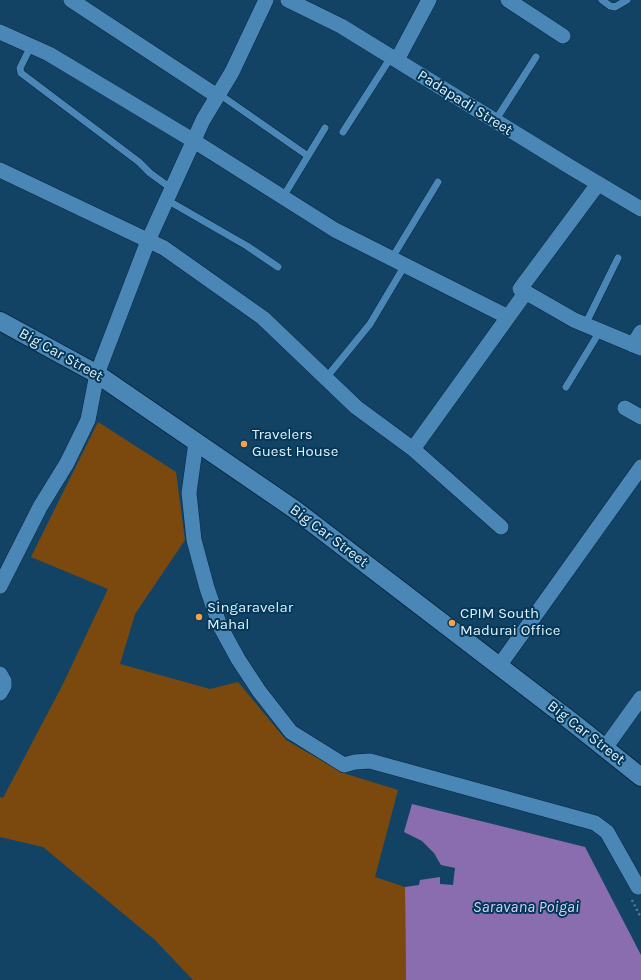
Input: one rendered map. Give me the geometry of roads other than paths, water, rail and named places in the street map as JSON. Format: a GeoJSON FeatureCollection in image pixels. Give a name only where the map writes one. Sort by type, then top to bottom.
{"type":"FeatureCollection","features":[{"type":"Feature","properties":{"kind":"street"},"geometry":{"type":"LineString","coordinates":[[71,0],[218,95]]}},
{"type":"Feature","properties":{"kind":"street"},"geometry":{"type":"LineString","coordinates":[[0,586],[40,507],[67,463],[88,420],[97,374],[148,241],[203,120],[232,72],[266,0]]}},
{"type":"Feature","properties":{"kind":"street","name":"Padapadi Street"},"geometry":{"type":"LineString","coordinates":[[288,0],[341,26],[641,209]]}},
{"type":"Feature","properties":{"kind":"street"},"geometry":{"type":"LineString","coordinates":[[394,58],[430,0]]}},
{"type":"Feature","properties":{"kind":"street"},"geometry":{"type":"LineString","coordinates":[[508,0],[563,36]]}},
{"type":"Feature","properties":{"kind":"street"},"geometry":{"type":"LineString","coordinates":[[0,32],[49,54],[194,141],[335,230],[508,317]]}},
{"type":"Feature","properties":{"kind":"street"},"geometry":{"type":"LineString","coordinates":[[0,170],[164,248],[263,318],[356,407],[412,449],[501,527]]}},
{"type":"Feature","properties":{"kind":"street"},"geometry":{"type":"LineString","coordinates":[[598,184],[520,289],[574,320],[637,347],[641,332]]}},
{"type":"Feature","properties":{"kind":"street"},"geometry":{"type":"LineString","coordinates":[[412,449],[526,292]]}},
{"type":"Feature","properties":{"kind":"street","name":"Big Car Street"},"geometry":{"type":"LineString","coordinates":[[0,321],[97,374],[294,509],[641,777]]}},
{"type":"Feature","properties":{"kind":"street"},"geometry":{"type":"LineString","coordinates":[[625,408],[641,417]]}},
{"type":"Feature","properties":{"kind":"street"},"geometry":{"type":"LineString","coordinates":[[196,442],[189,493],[194,540],[207,588],[220,626],[238,659],[259,692],[291,732],[344,765],[355,762],[370,761],[595,823],[607,832],[634,892]]}},
{"type":"Feature","properties":{"kind":"street"},"geometry":{"type":"LineString","coordinates":[[499,666],[641,467]]}},
{"type":"Feature","properties":{"kind":"street"},"geometry":{"type":"LineString","coordinates":[[0,674],[4,681],[4,686],[0,693]]}},
{"type":"Feature","properties":{"kind":"street"},"geometry":{"type":"LineString","coordinates":[[605,748],[641,698]]}},
{"type":"Feature","properties":{"kind":"lane"},"geometry":{"type":"LineString","coordinates":[[602,0],[610,6],[615,7],[627,0]]}},
{"type":"Feature","properties":{"kind":"lane"},"geometry":{"type":"LineString","coordinates":[[31,46],[20,68],[21,73],[139,162],[169,194],[278,267]]}},
{"type":"Feature","properties":{"kind":"lane"},"geometry":{"type":"LineString","coordinates":[[495,121],[536,57]]}},
{"type":"Feature","properties":{"kind":"lane"},"geometry":{"type":"LineString","coordinates":[[343,132],[394,58]]}},
{"type":"Feature","properties":{"kind":"lane"},"geometry":{"type":"LineString","coordinates":[[218,95],[308,156]]}},
{"type":"Feature","properties":{"kind":"lane"},"geometry":{"type":"LineString","coordinates":[[283,197],[325,128]]}},
{"type":"Feature","properties":{"kind":"lane"},"geometry":{"type":"LineString","coordinates":[[326,378],[370,324],[398,262],[438,182]]}},
{"type":"Feature","properties":{"kind":"lane"},"geometry":{"type":"LineString","coordinates":[[585,325],[618,258]]}},
{"type":"Feature","properties":{"kind":"lane"},"geometry":{"type":"LineString","coordinates":[[566,387],[600,331]]}},
{"type":"Feature","properties":{"kind":"water","name":"Saravana Poigai"},"geometry":{"type":"Polygon","coordinates":[[[412,804],[585,847],[641,955],[641,980],[406,980],[405,887],[419,885],[420,880],[440,877],[440,884],[453,885],[455,868],[441,865],[434,853],[422,841],[404,832],[412,804]]]}},
{"type":"Feature","properties":{"kind":"place","name":"Travelers Guest House"},"geometry":{"type":"Point","coordinates":[244,444]}},
{"type":"Feature","properties":{"kind":"place","name":"Singaravelar Mahal"},"geometry":{"type":"Point","coordinates":[199,617]}},
{"type":"Feature","properties":{"kind":"place","name":"CPIM South Madurai Office"},"geometry":{"type":"Point","coordinates":[452,623]}}]}
